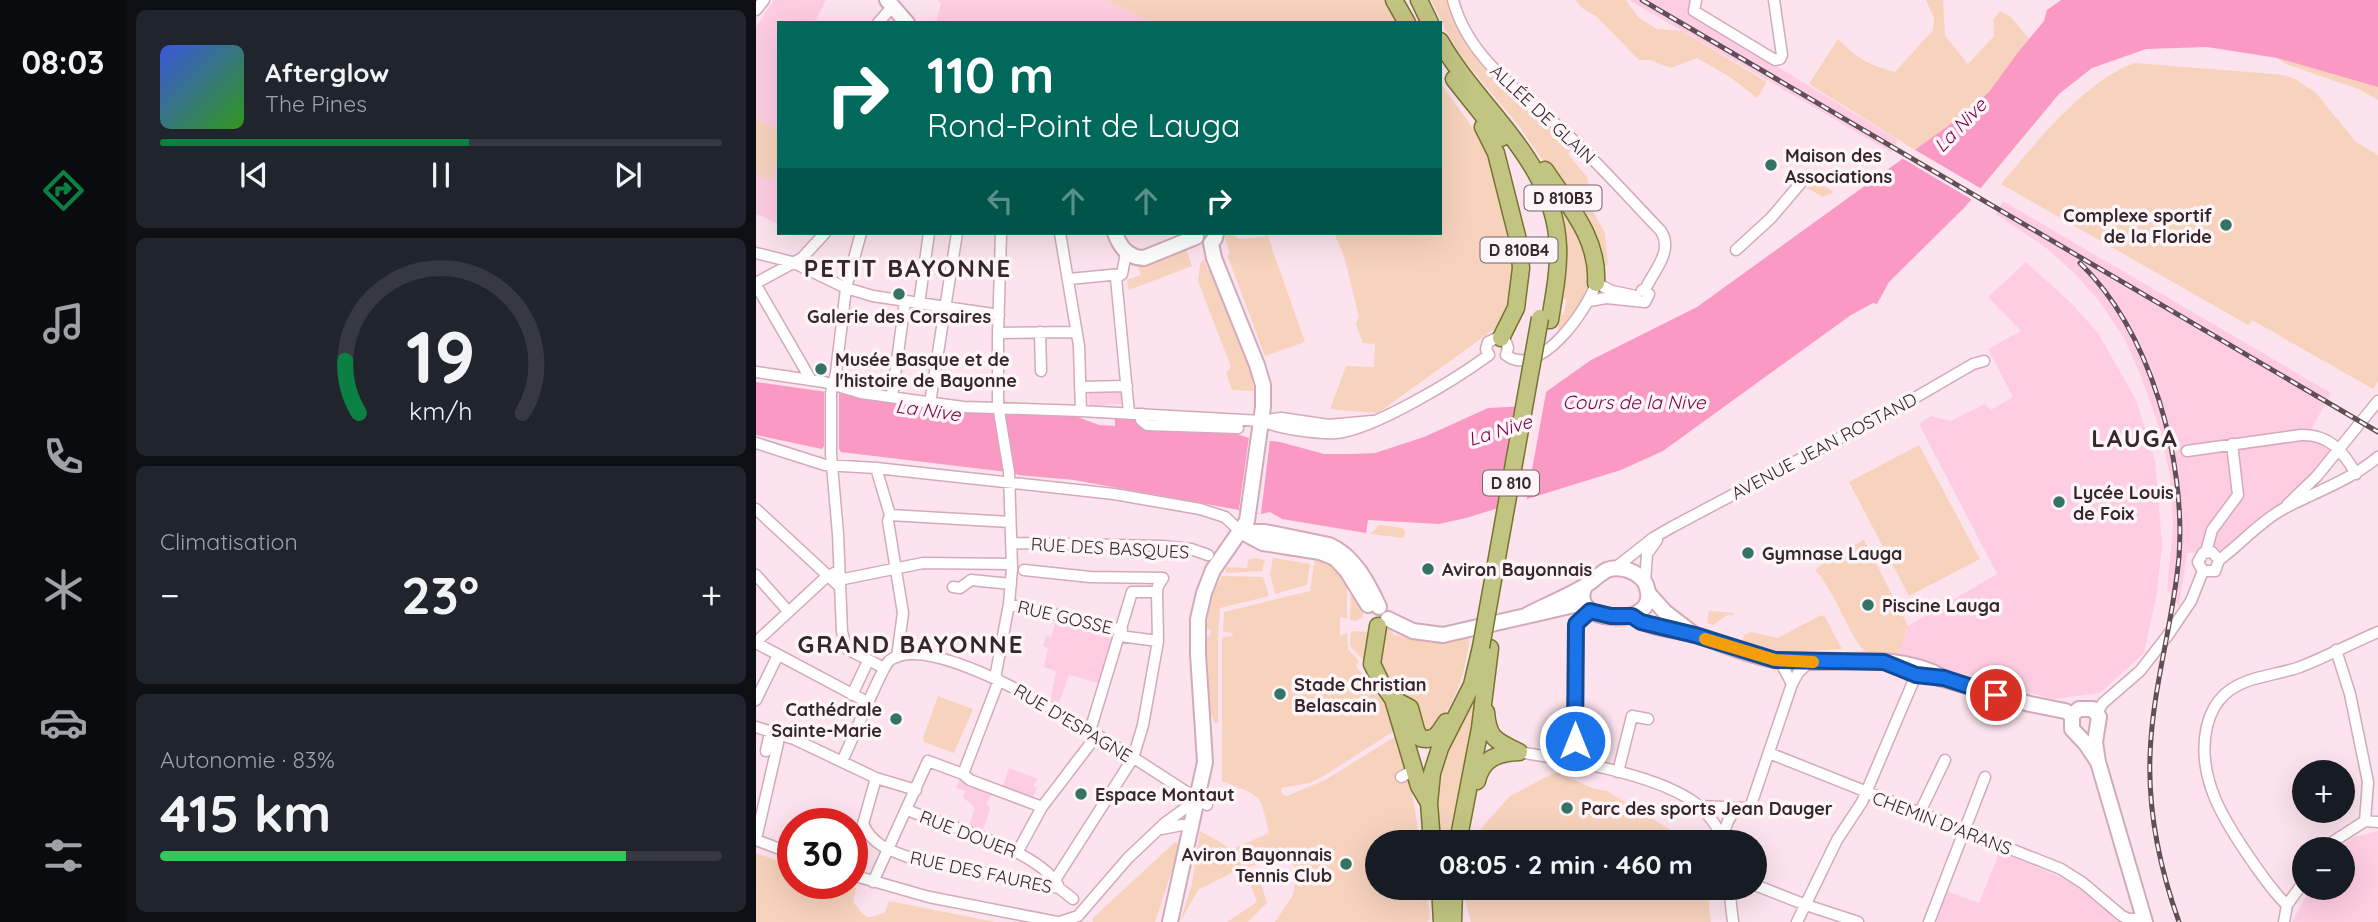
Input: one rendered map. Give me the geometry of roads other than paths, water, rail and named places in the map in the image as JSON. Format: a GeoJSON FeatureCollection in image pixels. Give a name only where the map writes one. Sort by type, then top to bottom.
{"type":"FeatureCollection","features":[{"type":"Feature","properties":{"kind":"main road"},"geometry":{"type":"LineString","coordinates":[[1407,0],[1407,21]]}},
{"type":"Feature","properties":{"kind":"main road"},"geometry":{"type":"LineString","coordinates":[[1407,0],[1417,21]]}},
{"type":"Feature","properties":{"kind":"main road"},"geometry":{"type":"LineString","coordinates":[[1407,0],[1428,21]]}},
{"type":"Feature","properties":{"kind":"main road","name":"D 810"},"geometry":{"type":"LineString","coordinates":[[1431,830],[1429,803],[1435,761],[1472,685],[1485,647],[1545,319],[1558,266],[1554,218],[1536,172],[1442,44]]}},
{"type":"Feature","properties":{"kind":"main road","name":"D 810"},"geometry":{"type":"LineString","coordinates":[[1442,63],[1504,142],[1532,184],[1543,213],[1548,247],[1545,319]]}},
{"type":"Feature","properties":{"kind":"main road"},"geometry":{"type":"LineString","coordinates":[[1442,77],[1468,112],[1496,160]]}},
{"type":"Feature","properties":{"kind":"main road","name":"D 810B4"},"geometry":{"type":"LineString","coordinates":[[1479,113],[1480,122],[1496,153],[1518,244],[1521,268],[1516,308],[1501,338]]}},
{"type":"Feature","properties":{"kind":"main road","name":"D 810B3"},"geometry":{"type":"LineString","coordinates":[[1504,126],[1533,152],[1583,226],[1594,253],[1597,283]]}},
{"type":"Feature","properties":{"kind":"main road"},"geometry":{"type":"LineString","coordinates":[[1379,615],[1372,664],[1393,699],[1408,773],[1429,803]]}},
{"type":"Feature","properties":{"kind":"main road","name":"D 810"},"geometry":{"type":"LineString","coordinates":[[1460,830],[1478,738],[1484,690],[1485,647]]}},
{"type":"Feature","properties":{"kind":"main road"},"geometry":{"type":"LineString","coordinates":[[1484,690],[1490,734],[1502,744],[1519,752]]}},
{"type":"Feature","properties":{"kind":"main road"},"geometry":{"type":"LineString","coordinates":[[1393,699],[1410,708],[1418,735],[1425,739],[1438,736],[1453,710],[1462,707]]}},
{"type":"Feature","properties":{"kind":"main road"},"geometry":{"type":"LineString","coordinates":[[1462,830],[1484,765],[1493,756],[1519,752]]}},
{"type":"Feature","properties":{"kind":"main road"},"geometry":{"type":"LineString","coordinates":[[1441,900],[1442,922]]}},
{"type":"Feature","properties":{"kind":"main road"},"geometry":{"type":"LineString","coordinates":[[1453,922],[1454,900]]}},
{"type":"Feature","properties":{"kind":"street"},"geometry":{"type":"LineString","coordinates":[[756,10],[764,0]]}},
{"type":"Feature","properties":{"kind":"street","name":"ALLÉE DE GLAIN"},"geometry":{"type":"LineString","coordinates":[[1453,0],[1467,32],[1490,64],[1531,105],[1570,137],[1661,231],[1666,239],[1665,253],[1640,296]]}},
{"type":"Feature","properties":{"kind":"street"},"geometry":{"type":"LineString","coordinates":[[1696,0],[1694,11],[1775,60],[1782,55],[1774,0]]}},
{"type":"Feature","properties":{"kind":"street"},"geometry":{"type":"LineString","coordinates":[[879,21],[889,3],[905,21]]}},
{"type":"Feature","properties":{"kind":"street"},"geometry":{"type":"LineString","coordinates":[[1736,250],[1771,218],[1804,178]]}},
{"type":"Feature","properties":{"kind":"street"},"geometry":{"type":"LineString","coordinates":[[811,380],[756,284],[802,258],[823,235]]}},
{"type":"Feature","properties":{"kind":"street"},"geometry":{"type":"LineString","coordinates":[[860,235],[846,288],[832,389],[831,447],[838,534],[837,578],[842,632],[847,649],[884,668]]}},
{"type":"Feature","properties":{"kind":"street"},"geometry":{"type":"LineString","coordinates":[[919,304],[929,235]]}},
{"type":"Feature","properties":{"kind":"street"},"geometry":{"type":"LineString","coordinates":[[930,402],[957,235]]}},
{"type":"Feature","properties":{"kind":"street"},"geometry":{"type":"LineString","coordinates":[[963,774],[997,679],[1011,584],[1016,568],[1010,522],[1009,477],[1000,412],[998,333],[1001,235]]}},
{"type":"Feature","properties":{"kind":"street"},"geometry":{"type":"LineString","coordinates":[[1060,235],[1076,332],[1081,411]]}},
{"type":"Feature","properties":{"kind":"street"},"geometry":{"type":"LineString","coordinates":[[1116,235],[1126,253],[1135,258],[1144,258],[1196,235],[1202,244],[1213,238],[1262,380],[1261,421],[1249,511],[1241,532],[1213,570],[1198,619],[1205,762],[1203,802],[1182,825],[1161,829]]}},
{"type":"Feature","properties":{"kind":"street"},"geometry":{"type":"LineString","coordinates":[[756,253],[792,262],[846,288],[905,302],[999,315]]}},
{"type":"Feature","properties":{"kind":"street"},"geometry":{"type":"LineString","coordinates":[[1126,253],[1122,274],[1116,278],[1129,413]]}},
{"type":"Feature","properties":{"kind":"street"},"geometry":{"type":"LineString","coordinates":[[1069,279],[1122,274]]}},
{"type":"Feature","properties":{"kind":"street"},"geometry":{"type":"LineString","coordinates":[[1506,355],[1514,359],[1527,359],[1564,335],[1578,319],[1597,283],[1612,291],[1640,296]]}},
{"type":"Feature","properties":{"kind":"street"},"geometry":{"type":"LineString","coordinates":[[1589,301],[1605,298],[1633,302],[1640,296]]}},
{"type":"Feature","properties":{"kind":"street"},"geometry":{"type":"LineString","coordinates":[[892,397],[905,302]]}},
{"type":"Feature","properties":{"kind":"street"},"geometry":{"type":"LineString","coordinates":[[1040,332],[1041,371]]}},
{"type":"Feature","properties":{"kind":"street"},"geometry":{"type":"LineString","coordinates":[[998,333],[1076,332]]}},
{"type":"Feature","properties":{"kind":"street"},"geometry":{"type":"LineString","coordinates":[[1501,338],[1507,345],[1506,355],[1497,359],[1489,355],[1486,349],[1488,342],[1501,338]]}},
{"type":"Feature","properties":{"kind":"street"},"geometry":{"type":"LineString","coordinates":[[756,372],[811,380],[832,389],[1000,412],[1081,411],[1261,421],[1279,427],[1335,433],[1360,427],[1397,410],[1489,355]]}},
{"type":"Feature","properties":{"kind":"street","name":"AVENUE JEAN ROSTAND"},"geometry":{"type":"LineString","coordinates":[[1615,568],[1664,532],[1984,361]]}},
{"type":"Feature","properties":{"kind":"street"},"geometry":{"type":"LineString","coordinates":[[1080,387],[1127,386]]}},
{"type":"Feature","properties":{"kind":"street"},"geometry":{"type":"LineString","coordinates":[[2282,510],[2317,476],[2377,402]]}},
{"type":"Feature","properties":{"kind":"street"},"geometry":{"type":"LineString","coordinates":[[1142,414],[1141,420],[1147,425],[1238,428]]}},
{"type":"Feature","properties":{"kind":"street"},"geometry":{"type":"LineString","coordinates":[[2187,452],[2309,435],[2326,439],[2339,449],[2356,474]]}},
{"type":"Feature","properties":{"kind":"street"},"geometry":{"type":"LineString","coordinates":[[756,443],[832,466],[1009,477],[1212,511],[1225,517],[1241,532],[1265,532],[1329,544],[1353,562],[1379,615],[1413,631],[1443,635],[1527,615],[1586,607],[1611,616],[1632,616],[1639,613],[1644,607],[1647,587],[1647,554],[1664,532]]}},
{"type":"Feature","properties":{"kind":"street"},"geometry":{"type":"LineString","coordinates":[[2232,444],[2238,495],[2212,530],[2206,552],[2198,559],[2198,566],[2203,571],[2215,571],[2219,560],[2259,525],[2282,510],[2356,474],[2378,457]]}},
{"type":"Feature","properties":{"kind":"street"},"geometry":{"type":"LineString","coordinates":[[842,761],[884,668],[897,657],[903,613],[888,521],[890,515],[876,468]]}},
{"type":"Feature","properties":{"kind":"street"},"geometry":{"type":"LineString","coordinates":[[756,509],[837,578]]}},
{"type":"Feature","properties":{"kind":"street"},"geometry":{"type":"LineString","coordinates":[[890,515],[1010,522]]}},
{"type":"Feature","properties":{"kind":"street","name":"RUE DES BASQUES"},"geometry":{"type":"LineString","coordinates":[[1012,543],[1191,549],[1208,555]]}},
{"type":"Feature","properties":{"kind":"street"},"geometry":{"type":"LineString","coordinates":[[1182,559],[1191,549]]}},
{"type":"Feature","properties":{"kind":"street"},"geometry":{"type":"LineString","coordinates":[[2206,552],[2214,553],[2219,560]]}},
{"type":"Feature","properties":{"kind":"street"},"geometry":{"type":"LineString","coordinates":[[869,703],[756,643],[788,611],[837,578],[932,563],[1016,568],[1090,577],[1163,578],[1157,592],[1158,641],[1143,725],[1133,758],[1057,884]]}},
{"type":"Feature","properties":{"kind":"street"},"geometry":{"type":"LineString","coordinates":[[1527,615],[1586,586],[1607,570],[1615,568],[1632,572],[1665,612],[1695,635]]}},
{"type":"Feature","properties":{"kind":"street"},"geometry":{"type":"LineString","coordinates":[[2097,713],[2103,704],[2140,671],[2174,627],[2190,601],[2203,571]]}},
{"type":"Feature","properties":{"kind":"street"},"geometry":{"type":"LineString","coordinates":[[756,575],[788,611]]}},
{"type":"Feature","properties":{"kind":"street"},"geometry":{"type":"LineString","coordinates":[[958,589],[971,580],[1011,584]]}},
{"type":"Feature","properties":{"kind":"street"},"geometry":{"type":"LineString","coordinates":[[1586,586],[1581,597],[1586,607]]}},
{"type":"Feature","properties":{"kind":"street"},"geometry":{"type":"LineString","coordinates":[[1018,851],[1044,805],[1093,733],[1132,592],[1157,592]]}},
{"type":"Feature","properties":{"kind":"street","name":"RUE GOSSE"},"geometry":{"type":"LineString","coordinates":[[1009,604],[1158,641]]}},
{"type":"Feature","properties":{"kind":"street"},"geometry":{"type":"LineString","coordinates":[[1574,762],[1576,624],[1586,607]]}},
{"type":"Feature","properties":{"kind":"street"},"geometry":{"type":"LineString","coordinates":[[1632,616],[1641,622],[1780,661],[1915,665],[1944,678],[2072,715]]}},
{"type":"Feature","properties":{"kind":"street"},"geometry":{"type":"LineString","coordinates":[[2287,905],[2277,896],[2242,846],[2214,797],[2206,764],[2205,735],[2210,715],[2217,703],[2239,684],[2301,667],[2378,632]]}},
{"type":"Feature","properties":{"kind":"street"},"geometry":{"type":"LineString","coordinates":[[2336,650],[2350,695],[2368,782],[2365,821]]}},
{"type":"Feature","properties":{"kind":"street","name":"RUE D'ESPAGNE"},"geometry":{"type":"LineString","coordinates":[[897,657],[918,653],[943,658],[997,679],[1093,733],[1203,802]]}},
{"type":"Feature","properties":{"kind":"street"},"geometry":{"type":"LineString","coordinates":[[756,699],[778,655]]}},
{"type":"Feature","properties":{"kind":"street"},"geometry":{"type":"LineString","coordinates":[[852,695],[868,661]]}},
{"type":"Feature","properties":{"kind":"street"},"geometry":{"type":"LineString","coordinates":[[1780,661],[1792,684]]}},
{"type":"Feature","properties":{"kind":"street"},"geometry":{"type":"LineString","coordinates":[[1519,752],[1618,772],[1669,790],[1699,806],[1744,808],[1751,805],[1792,684],[1809,662]]}},
{"type":"Feature","properties":{"kind":"street"},"geometry":{"type":"LineString","coordinates":[[1884,662],[1916,675],[1944,678]]}},
{"type":"Feature","properties":{"kind":"street"},"geometry":{"type":"LineString","coordinates":[[1769,753],[1866,792],[1916,675]]}},
{"type":"Feature","properties":{"kind":"street"},"geometry":{"type":"LineString","coordinates":[[2098,762],[2071,724],[2072,715],[2084,707],[2097,713],[2100,722],[2095,742],[2098,762],[2144,921]]}},
{"type":"Feature","properties":{"kind":"street"},"geometry":{"type":"LineString","coordinates":[[1618,772],[1632,716],[1647,719]]}},
{"type":"Feature","properties":{"kind":"street"},"geometry":{"type":"LineString","coordinates":[[756,727],[794,739],[876,778],[916,790]]}},
{"type":"Feature","properties":{"kind":"street"},"geometry":{"type":"LineString","coordinates":[[2078,735],[2088,737],[2096,732]]}},
{"type":"Feature","properties":{"kind":"street"},"geometry":{"type":"LineString","coordinates":[[766,751],[774,734]]}},
{"type":"Feature","properties":{"kind":"street"},"geometry":{"type":"LineString","coordinates":[[774,734],[778,743],[756,839],[777,847]]}},
{"type":"Feature","properties":{"kind":"street"},"geometry":{"type":"LineString","coordinates":[[1919,814],[1945,760]]}},
{"type":"Feature","properties":{"kind":"street"},"geometry":{"type":"LineString","coordinates":[[873,882],[928,761],[963,774],[970,780],[1044,805]]}},
{"type":"Feature","properties":{"kind":"street"},"geometry":{"type":"LineString","coordinates":[[1928,922],[1985,777]]}},
{"type":"Feature","properties":{"kind":"street"},"geometry":{"type":"LineString","coordinates":[[876,778],[863,824],[875,841],[886,850]]}},
{"type":"Feature","properties":{"kind":"street","name":"CHEMIN D'ARANS"},"geometry":{"type":"LineString","coordinates":[[1797,922],[1837,840],[1866,792],[2061,869],[2083,883],[2122,916],[2144,921]]}},
{"type":"Feature","properties":{"kind":"street"},"geometry":{"type":"LineString","coordinates":[[1699,806],[1716,830]]}},
{"type":"Feature","properties":{"kind":"street"},"geometry":{"type":"LineString","coordinates":[[1726,830],[1736,808]]}},
{"type":"Feature","properties":{"kind":"street","name":"RUE DOUER"},"geometry":{"type":"LineString","coordinates":[[907,810],[1018,851],[1057,884]]}},
{"type":"Feature","properties":{"kind":"street"},"geometry":{"type":"LineString","coordinates":[[868,880],[929,897],[1059,922],[1075,918],[1086,908],[1120,866],[1161,829],[1189,818]]}},
{"type":"Feature","properties":{"kind":"street"},"geometry":{"type":"LineString","coordinates":[[1170,922],[1189,818]]}},
{"type":"Feature","properties":{"kind":"street"},"geometry":{"type":"LineString","coordinates":[[2340,837],[2365,821],[2378,822]]}},
{"type":"Feature","properties":{"kind":"street","name":"RUE DES FAURES"},"geometry":{"type":"LineString","coordinates":[[886,850],[908,857],[1057,884],[1086,908]]}},
{"type":"Feature","properties":{"kind":"street"},"geometry":{"type":"LineString","coordinates":[[1767,890],[1858,922]]}},
{"type":"Feature","properties":{"kind":"street"},"geometry":{"type":"LineString","coordinates":[[2284,922],[2287,905],[2292,898]]}},
{"type":"Feature","properties":{"kind":"street"},"geometry":{"type":"LineString","coordinates":[[1730,900],[1732,922]]}},
{"type":"Feature","properties":{"kind":"water","name":"Cours de la Nive"},"geometry":{"type":"Polygon","coordinates":[[[2061,0],[2378,0],[2378,87],[2277,58],[2207,47],[2146,49],[2092,68],[2059,94],[1965,207],[1889,282],[1877,304],[1873,303],[1851,315],[1663,451],[1621,470],[1439,524],[1368,520],[1366,533],[1282,519],[1270,512],[1261,514],[1074,480],[841,452],[839,449],[824,446],[822,449],[756,435],[756,382],[940,408],[941,411],[1075,416],[1099,425],[1115,426],[1115,419],[1135,420],[1142,428],[1231,432],[1324,454],[1375,453],[1424,437],[1488,408],[1526,406],[1591,360],[1697,307],[1948,126],[1989,92],[2044,21],[2047,10],[2061,0]]]}},
{"type":"Feature","properties":{"kind":"railway"},"geometry":{"type":"LineString","coordinates":[[1642,0],[2378,432]]}},
{"type":"Feature","properties":{"kind":"railway"},"geometry":{"type":"LineString","coordinates":[[2080,263],[2105,291],[2126,324],[2144,361],[2159,399],[2176,480],[2180,519],[2179,557],[2155,706],[2150,777],[2157,841],[2179,922]]}},
{"type":"Feature","properties":{"kind":"place","name":"Maison des Associations"},"geometry":{"type":"Point","coordinates":[1771,165]}},
{"type":"Feature","properties":{"kind":"place","name":"Complexe sportif de la Floride"},"geometry":{"type":"Point","coordinates":[2226,225]}},
{"type":"Feature","properties":{"kind":"place","name":"Galerie des Corsaires"},"geometry":{"type":"Point","coordinates":[899,294]}},
{"type":"Feature","properties":{"kind":"place","name":"Musée Basque et de l'histoire de Bayonne"},"geometry":{"type":"Point","coordinates":[821,369]}},
{"type":"Feature","properties":{"kind":"place","name":"Lycée Louis de Foix"},"geometry":{"type":"Point","coordinates":[2059,502]}},
{"type":"Feature","properties":{"kind":"place","name":"Gymnase Lauga"},"geometry":{"type":"Point","coordinates":[1748,553]}},
{"type":"Feature","properties":{"kind":"place","name":"Aviron Bayonnais"},"geometry":{"type":"Point","coordinates":[1428,569]}},
{"type":"Feature","properties":{"kind":"place","name":"Piscine Lauga"},"geometry":{"type":"Point","coordinates":[1868,605]}},
{"type":"Feature","properties":{"kind":"place","name":"Stade Christian Belascain"},"geometry":{"type":"Point","coordinates":[1280,694]}},
{"type":"Feature","properties":{"kind":"place","name":"Cathédrale Sainte-Marie"},"geometry":{"type":"Point","coordinates":[896,719]}},
{"type":"Feature","properties":{"kind":"place","name":"Espace Montaut"},"geometry":{"type":"Point","coordinates":[1081,794]}},
{"type":"Feature","properties":{"kind":"place","name":"Parc des sports Jean Dauger"},"geometry":{"type":"Point","coordinates":[1567,808]}},
{"type":"Feature","properties":{"kind":"place","name":"Aviron Bayonnais Tennis Club"},"geometry":{"type":"Point","coordinates":[1346,864]}},
{"type":"Feature","properties":{"kind":"district","name":"PETIT BAYONNE"},"geometry":{"type":"Point","coordinates":[908,268]}},
{"type":"Feature","properties":{"kind":"district","name":"LAUGA"},"geometry":{"type":"Point","coordinates":[2135,438]}},
{"type":"Feature","properties":{"kind":"district","name":"GRAND BAYONNE"},"geometry":{"type":"Point","coordinates":[911,644]}},
{"type":"Feature","properties":{"kind":"water label","name":"La Nive"},"geometry":{"type":"Point","coordinates":[1960,125]}},
{"type":"Feature","properties":{"kind":"water label","name":"La Nive"},"geometry":{"type":"Point","coordinates":[928,410]}},
{"type":"Feature","properties":{"kind":"water label","name":"La Nive"},"geometry":{"type":"Point","coordinates":[1500,430]}}]}
